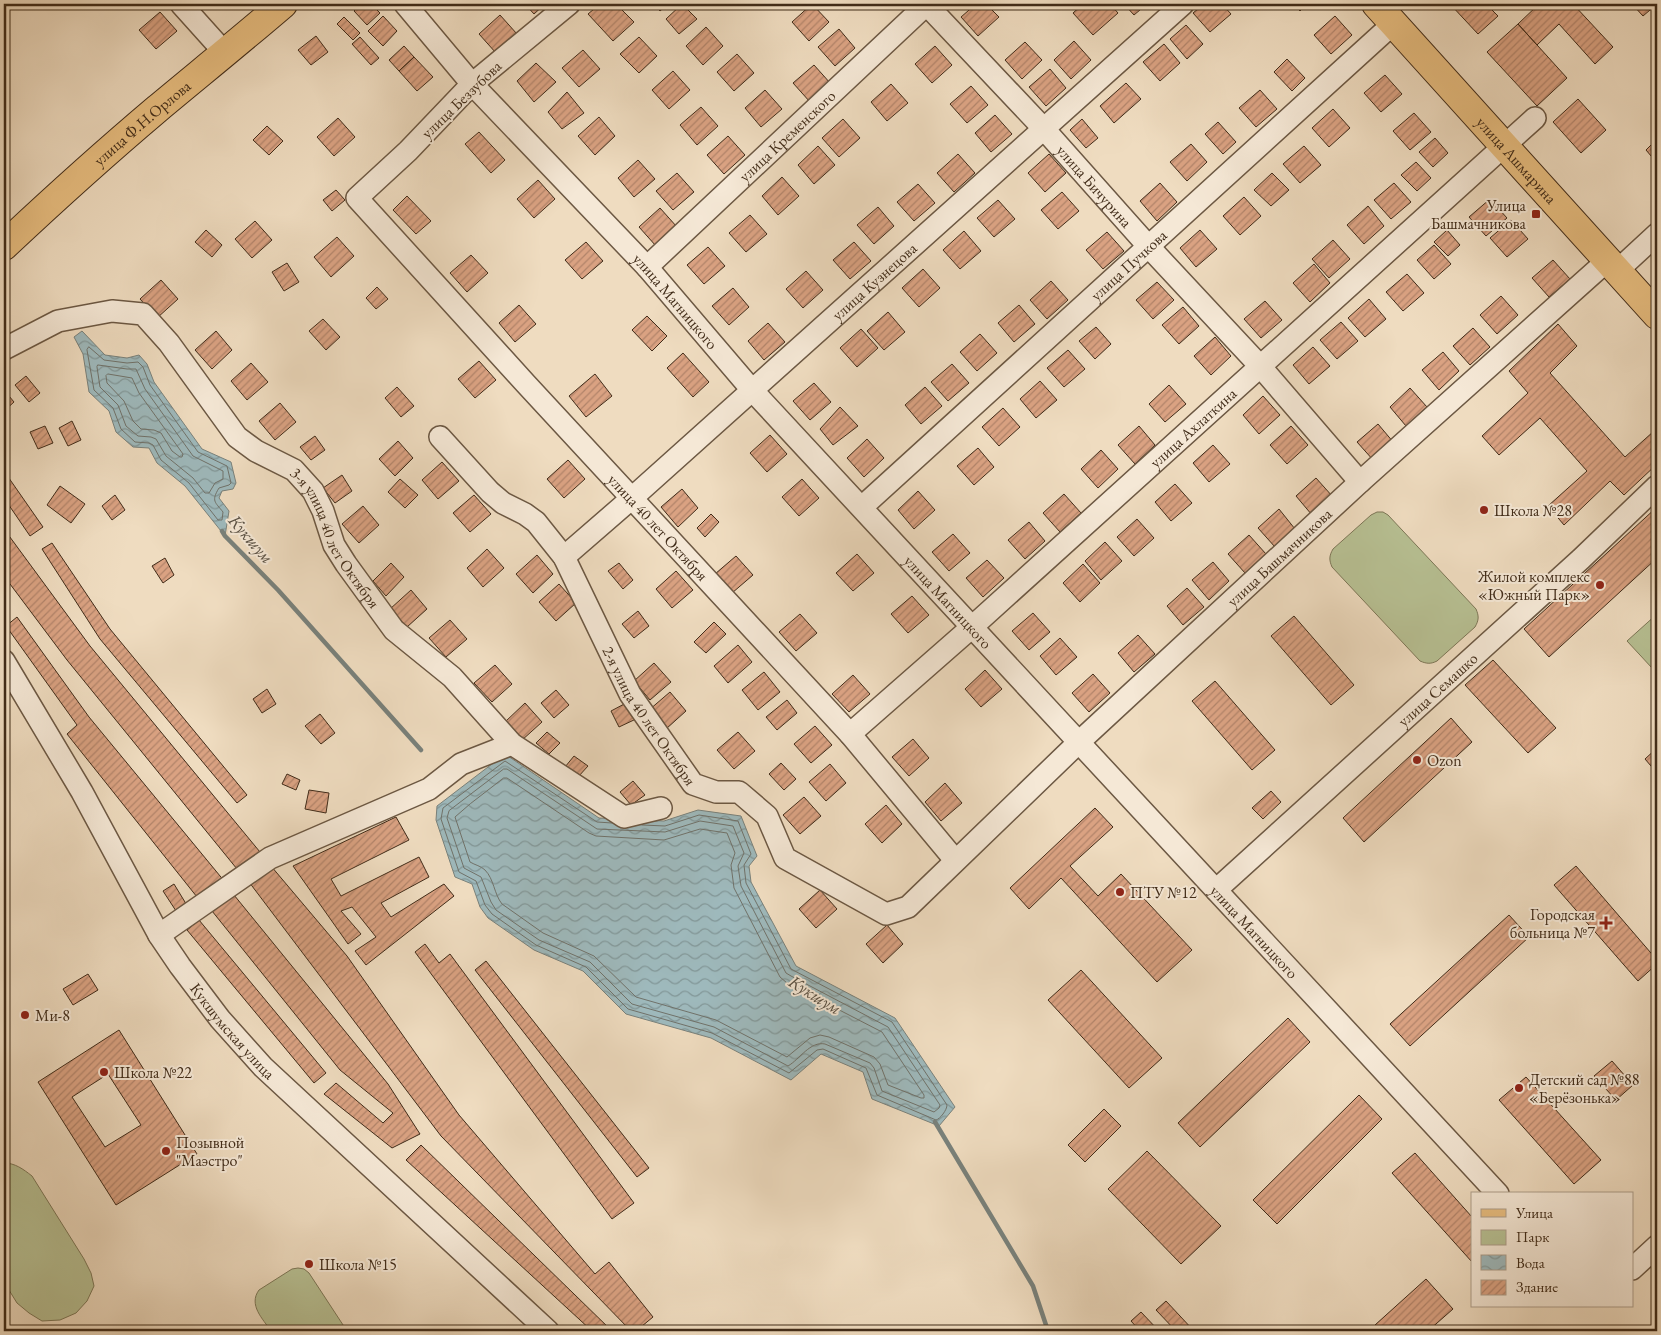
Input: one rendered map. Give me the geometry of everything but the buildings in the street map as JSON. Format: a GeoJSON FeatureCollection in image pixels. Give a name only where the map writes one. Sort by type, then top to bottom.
{"type":"FeatureCollection","features":[{"type":"Feature","properties":{"kind":"main road","name":"улица Ф.Н.Орлова"},"geometry":{"type":"LineString","coordinates":[[4,227],[142,104],[262,4]]}},
{"type":"Feature","properties":{"kind":"main road","name":"улица Ф.Н.Орлова"},"geometry":{"type":"LineString","coordinates":[[4,246],[73,182],[158,108],[283,4]]}},
{"type":"Feature","properties":{"kind":"main road","name":"улица Ашмарина"},"geometry":{"type":"LineString","coordinates":[[1385,14],[1657,314]]}},
{"type":"Feature","properties":{"kind":"street"},"geometry":{"type":"LineString","coordinates":[[181,4],[216,43]]}},
{"type":"Feature","properties":{"kind":"street","name":"улица Магницкого"},"geometry":{"type":"LineString","coordinates":[[406,4],[472,84],[647,267],[752,390],[1496,1192]]}},
{"type":"Feature","properties":{"kind":"street","name":"улица Беззубова"},"geometry":{"type":"LineString","coordinates":[[357,198],[408,151],[472,84],[569,4]]}},
{"type":"Feature","properties":{"kind":"street","name":"улица Бичурина"},"geometry":{"type":"LineString","coordinates":[[926,4],[1044,129],[1149,247],[1260,366],[1360,482]]}},
{"type":"Feature","properties":{"kind":"street","name":"улица Кременского"},"geometry":{"type":"LineString","coordinates":[[647,267],[926,4]]}},
{"type":"Feature","properties":{"kind":"street","name":"улица Кузнецова"},"geometry":{"type":"LineString","coordinates":[[564,557],[1183,4]]}},
{"type":"Feature","properties":{"kind":"street","name":"улица Пучкова"},"geometry":{"type":"LineString","coordinates":[[862,507],[1149,247],[1385,14]]}},
{"type":"Feature","properties":{"kind":"street","name":"улица Ахлаткина"},"geometry":{"type":"LineString","coordinates":[[850,734],[972,627],[1535,118]]}},
{"type":"Feature","properties":{"kind":"street","name":"улица 40 лет Октября"},"geometry":{"type":"LineString","coordinates":[[357,198],[850,734],[955,860]]}},
{"type":"Feature","properties":{"kind":"street","name":"улица Башмачникова"},"geometry":{"type":"LineString","coordinates":[[955,860],[1079,742],[1360,482],[1613,265],[1657,234]]}},
{"type":"Feature","properties":{"kind":"street","name":"3-я улица 40 лет Октября"},"geometry":{"type":"LineString","coordinates":[[4,349],[58,321],[112,311],[143,314],[170,343],[237,437],[256,452],[294,470],[313,490],[334,545],[394,630],[452,677],[512,744],[624,817],[661,808]]}},
{"type":"Feature","properties":{"kind":"street","name":"2-я улица 40 лет Октября"},"geometry":{"type":"LineString","coordinates":[[440,437],[490,492],[503,503],[536,522],[564,557],[630,694],[693,784],[716,792],[739,792],[767,816],[785,858],[886,914],[908,907],[955,860]]}},
{"type":"Feature","properties":{"kind":"street","name":"улица Семашко"},"geometry":{"type":"LineString","coordinates":[[1216,890],[1581,559],[1657,486]]}},
{"type":"Feature","properties":{"kind":"street","name":"Кукшумская улица"},"geometry":{"type":"LineString","coordinates":[[4,661],[82,792],[159,934],[180,966],[220,1019],[263,1067],[548,1331]]}},
{"type":"Feature","properties":{"kind":"street"},"geometry":{"type":"LineString","coordinates":[[159,934],[270,858],[429,789],[460,764],[512,744]]}},
{"type":"Feature","properties":{"kind":"street"},"geometry":{"type":"LineString","coordinates":[[1634,1267],[1657,1246]]}},
{"type":"Feature","properties":{"kind":"green space"},"geometry":{"type":"Polygon","coordinates":[[[1383,512],[1388,515],[1477,611],[1478,620],[1475,627],[1435,662],[1425,663],[1420,661],[1331,565],[1330,556],[1333,549],[1371,515],[1383,512]]]}},
{"type":"Feature","properties":{"kind":"green space"},"geometry":{"type":"Polygon","coordinates":[[[1657,614],[1657,663],[1652,668],[1627,641],[1657,614]]]}},
{"type":"Feature","properties":{"kind":"green space"},"geometry":{"type":"Polygon","coordinates":[[[4,1163],[15,1165],[32,1176],[91,1273],[94,1286],[87,1301],[76,1313],[60,1320],[42,1321],[29,1313],[17,1303],[4,1282],[4,1163]]]}},
{"type":"Feature","properties":{"kind":"green space"},"geometry":{"type":"Polygon","coordinates":[[[292,1269],[304,1269],[309,1273],[347,1331],[271,1331],[258,1312],[255,1301],[256,1296],[259,1290],[292,1269]]]}},
{"type":"Feature","properties":{"kind":"water"},"geometry":{"type":"Polygon","coordinates":[[[82,331],[105,355],[127,358],[139,355],[147,364],[154,382],[202,449],[231,462],[236,483],[233,489],[222,491],[219,498],[229,511],[225,536],[185,486],[157,463],[149,448],[133,447],[116,432],[109,411],[89,392],[83,354],[74,337],[82,331]]]}},
{"type":"Feature","properties":{"kind":"water"},"geometry":{"type":"Polygon","coordinates":[[[505,754],[599,818],[664,821],[698,810],[741,816],[757,856],[749,866],[751,882],[796,966],[895,1018],[955,1107],[939,1126],[872,1099],[863,1072],[821,1054],[791,1080],[711,1038],[626,1014],[583,971],[534,950],[488,918],[480,907],[472,884],[455,877],[436,820],[437,806],[505,754]]]}},
{"type":"Feature","properties":{"kind":"waterway","name":"Кукшум"},"geometry":{"type":"LineString","coordinates":[[222,531],[278,590],[421,750]]}},
{"type":"Feature","properties":{"kind":"waterway","name":"Кукшум"},"geometry":{"type":"LineString","coordinates":[[935,1122],[1033,1286],[1048,1331]]}},
{"type":"Feature","properties":{"kind":"place","name":"Улица Башмачникова"},"geometry":{"type":"Point","coordinates":[1536,214]}},
{"type":"Feature","properties":{"kind":"place","name":"Школа №28"},"geometry":{"type":"Point","coordinates":[1484,510]}},
{"type":"Feature","properties":{"kind":"place","name":"Жилой комплекс «Южный Парк»"},"geometry":{"type":"Point","coordinates":[1600,585]}},
{"type":"Feature","properties":{"kind":"place","name":"Ozon"},"geometry":{"type":"Point","coordinates":[1417,760]}},
{"type":"Feature","properties":{"kind":"place","name":"ПТУ №12"},"geometry":{"type":"Point","coordinates":[1120,892]}},
{"type":"Feature","properties":{"kind":"place","name":"Городская больница №7"},"geometry":{"type":"Point","coordinates":[1606,923]}},
{"type":"Feature","properties":{"kind":"place","name":"Ми-8"},"geometry":{"type":"Point","coordinates":[25,1015]}},
{"type":"Feature","properties":{"kind":"place","name":"Школа №22"},"geometry":{"type":"Point","coordinates":[104,1072]}},
{"type":"Feature","properties":{"kind":"place","name":"Детский сад №88 «Берёзонька»"},"geometry":{"type":"Point","coordinates":[1519,1088]}},
{"type":"Feature","properties":{"kind":"place","name":"Позывной \"Маэстро\""},"geometry":{"type":"Point","coordinates":[166,1151]}},
{"type":"Feature","properties":{"kind":"place","name":"Школа №15"},"geometry":{"type":"Point","coordinates":[309,1264]}}]}
